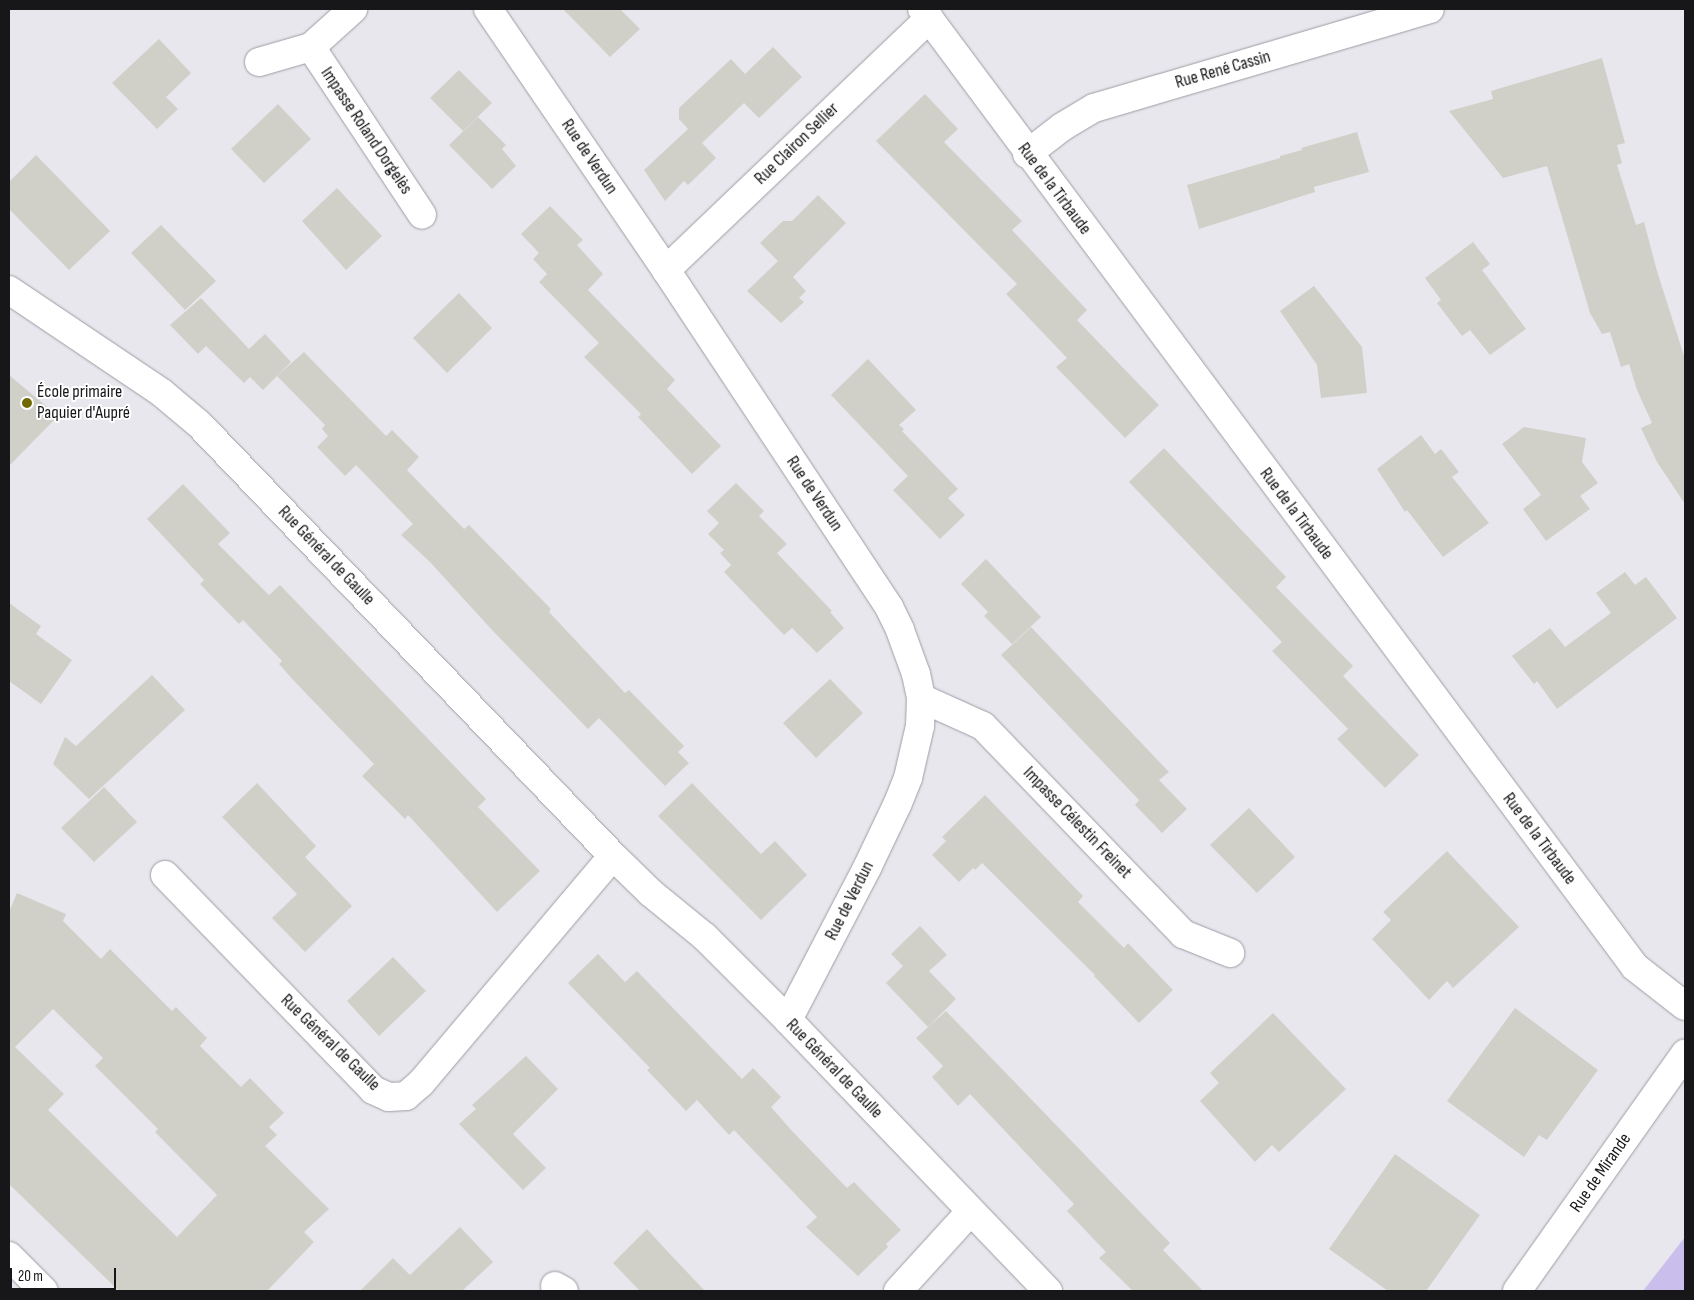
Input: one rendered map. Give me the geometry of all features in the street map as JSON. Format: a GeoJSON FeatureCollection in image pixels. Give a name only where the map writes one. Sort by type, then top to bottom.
{"type":"FeatureCollection","features":[{"type":"Feature","properties":{"kind":"street","name":"Impasse Roland Dorgelès"},"geometry":{"type":"LineString","coordinates":[[259,62],[311,47],[353,9]]}},
{"type":"Feature","properties":{"kind":"street","name":"Rue de Verdun"},"geometry":{"type":"LineString","coordinates":[[488,9],[666,270],[889,607],[909,652],[921,698],[915,752],[898,805],[840,923],[788,1020]]}},
{"type":"Feature","properties":{"kind":"street","name":"Rue René Cassin"},"geometry":{"type":"LineString","coordinates":[[1027,154],[1062,127],[1094,108],[1430,9]]}},
{"type":"Feature","properties":{"kind":"street","name":"Rue Clairon Sellier"},"geometry":{"type":"LineString","coordinates":[[666,270],[925,14]]}},
{"type":"Feature","properties":{"kind":"street","name":"Rue de la Tirbaude"},"geometry":{"type":"LineString","coordinates":[[925,14],[1027,154],[1635,967],[1685,1006]]}},
{"type":"Feature","properties":{"kind":"street","name":"Impasse Roland Dorgelès"},"geometry":{"type":"LineString","coordinates":[[311,47],[422,214]]}},
{"type":"Feature","properties":{"kind":"street","name":"Rue Général de Gaulle"},"geometry":{"type":"LineString","coordinates":[[9,290],[162,393],[199,424],[613,856],[651,893],[705,937],[788,1020],[970,1212],[1048,1291]]}},
{"type":"Feature","properties":{"kind":"street","name":"Impasse Célestin Freinet"},"geometry":{"type":"LineString","coordinates":[[921,698],[983,726],[1183,934],[1230,952]]}},
{"type":"Feature","properties":{"kind":"street","name":"Rue Général de Gaulle"},"geometry":{"type":"LineString","coordinates":[[165,875],[373,1090],[389,1097],[406,1096],[421,1083],[613,856]]}},
{"type":"Feature","properties":{"kind":"street","name":"Rue de Mirande"},"geometry":{"type":"LineString","coordinates":[[1516,1291],[1685,1054]]}},
{"type":"Feature","properties":{"kind":"street"},"geometry":{"type":"LineString","coordinates":[[898,1291],[970,1212]]}},
{"type":"Feature","properties":{"kind":"street"},"geometry":{"type":"LineString","coordinates":[[9,1256],[44,1291]]}},
{"type":"Feature","properties":{"kind":"shaded area"},"geometry":{"type":"Polygon","coordinates":[[[1685,1237],[1685,1291],[1643,1291],[1685,1237]]]}},
{"type":"Feature","properties":{"kind":"building"},"geometry":{"type":"Polygon","coordinates":[[[563,9],[620,9],[640,29],[610,57],[563,9]]]}},
{"type":"Feature","properties":{"kind":"building"},"geometry":{"type":"Polygon","coordinates":[[[159,39],[191,73],[166,97],[178,109],[157,129],[112,83],[159,39]]]}},
{"type":"Feature","properties":{"kind":"building"},"geometry":{"type":"Polygon","coordinates":[[[773,47],[802,77],[759,118],[744,103],[702,143],[716,158],[688,185],[684,181],[665,201],[644,170],[688,129],[679,119],[679,108],[731,59],[745,74],[773,47]]]}},
{"type":"Feature","properties":{"kind":"building"},"geometry":{"type":"Polygon","coordinates":[[[1602,58],[1625,143],[1617,145],[1622,163],[1617,165],[1636,225],[1644,222],[1657,271],[1685,359],[1685,504],[1657,462],[1641,428],[1652,423],[1637,390],[1629,364],[1621,367],[1610,332],[1602,334],[1590,313],[1547,166],[1503,178],[1449,111],[1493,99],[1491,91],[1602,58]]]}},
{"type":"Feature","properties":{"kind":"building"},"geometry":{"type":"Polygon","coordinates":[[[459,70],[492,103],[463,131],[430,98],[459,70]]]}},
{"type":"Feature","properties":{"kind":"building"},"geometry":{"type":"Polygon","coordinates":[[[925,94],[958,129],[944,142],[1022,221],[1012,230],[1087,310],[1077,320],[1159,405],[1125,438],[1056,367],[1067,358],[1006,294],[1017,284],[876,141],[925,94]]]}},
{"type":"Feature","properties":{"kind":"building"},"geometry":{"type":"Polygon","coordinates":[[[278,104],[311,139],[264,183],[231,149],[278,104]]]}},
{"type":"Feature","properties":{"kind":"building"},"geometry":{"type":"Polygon","coordinates":[[[478,117],[506,145],[502,149],[516,166],[492,189],[449,145],[478,117]]]}},
{"type":"Feature","properties":{"kind":"building"},"geometry":{"type":"Polygon","coordinates":[[[1357,132],[1369,172],[1314,187],[1315,192],[1199,229],[1187,185],[1280,158],[1280,156],[1302,150],[1301,148],[1357,132]]]}},
{"type":"Feature","properties":{"kind":"building"},"geometry":{"type":"Polygon","coordinates":[[[36,155],[110,231],[69,270],[9,209],[9,182],[36,155]]]}},
{"type":"Feature","properties":{"kind":"building"},"geometry":{"type":"Polygon","coordinates":[[[337,188],[382,236],[346,270],[302,221],[337,188]]]}},
{"type":"Feature","properties":{"kind":"building"},"geometry":{"type":"Polygon","coordinates":[[[818,195],[846,223],[793,277],[806,291],[799,298],[804,302],[781,323],[747,291],[778,261],[760,243],[783,221],[792,221],[818,195]]]}},
{"type":"Feature","properties":{"kind":"building"},"geometry":{"type":"Polygon","coordinates":[[[550,206],[583,240],[577,245],[603,274],[588,290],[675,380],[667,389],[721,446],[692,474],[638,417],[641,414],[584,357],[599,343],[539,282],[547,274],[533,259],[539,253],[521,234],[550,206]]]}},
{"type":"Feature","properties":{"kind":"building"},"geometry":{"type":"Polygon","coordinates":[[[161,225],[216,281],[185,310],[131,253],[161,225]]]}},
{"type":"Feature","properties":{"kind":"building"},"geometry":{"type":"Polygon","coordinates":[[[1473,242],[1490,264],[1482,270],[1526,329],[1490,355],[1470,330],[1462,336],[1437,303],[1441,300],[1425,278],[1473,242]]]}},
{"type":"Feature","properties":{"kind":"building"},"geometry":{"type":"Polygon","coordinates":[[[1314,286],[1362,347],[1367,393],[1321,398],[1317,365],[1280,311],[1314,286]]]}},
{"type":"Feature","properties":{"kind":"building"},"geometry":{"type":"Polygon","coordinates":[[[459,293],[492,328],[447,373],[413,338],[459,293]]]}},
{"type":"Feature","properties":{"kind":"building"},"geometry":{"type":"Polygon","coordinates":[[[201,298],[249,349],[265,334],[291,362],[263,390],[250,377],[244,383],[206,346],[198,354],[170,325],[201,298]]]}},
{"type":"Feature","properties":{"kind":"building"},"geometry":{"type":"Polygon","coordinates":[[[304,352],[386,436],[392,430],[419,457],[407,470],[464,529],[469,525],[551,609],[549,612],[625,693],[629,690],[684,746],[678,752],[689,763],[665,786],[599,718],[588,729],[492,630],[430,562],[401,535],[413,524],[356,465],[345,476],[317,447],[328,436],[322,429],[325,425],[277,376],[304,352]]]}},
{"type":"Feature","properties":{"kind":"building"},"geometry":{"type":"Polygon","coordinates":[[[868,359],[916,410],[899,425],[904,429],[902,431],[958,489],[948,498],[965,515],[940,539],[893,490],[908,476],[831,395],[868,359]]]}},
{"type":"Feature","properties":{"kind":"building"},"geometry":{"type":"Polygon","coordinates":[[[9,375],[58,416],[9,466],[9,375]]]}},
{"type":"Feature","properties":{"kind":"building"},"geometry":{"type":"Polygon","coordinates":[[[1524,427],[1586,438],[1582,462],[1598,483],[1580,496],[1590,509],[1546,541],[1523,509],[1541,495],[1502,444],[1524,427]]]}},
{"type":"Feature","properties":{"kind":"building"},"geometry":{"type":"Polygon","coordinates":[[[1421,435],[1435,454],[1441,449],[1459,472],[1452,477],[1489,523],[1443,557],[1407,510],[1405,512],[1377,469],[1421,435]]]}},
{"type":"Feature","properties":{"kind":"building"},"geometry":{"type":"Polygon","coordinates":[[[1164,448],[1286,577],[1276,587],[1353,666],[1343,676],[1419,755],[1385,788],[1337,739],[1348,729],[1272,651],[1282,642],[1129,482],[1164,448]]]}},
{"type":"Feature","properties":{"kind":"building"},"geometry":{"type":"Polygon","coordinates":[[[736,483],[764,511],[759,516],[787,544],[777,553],[832,611],[830,612],[844,628],[817,653],[792,628],[784,635],[724,572],[731,565],[720,553],[724,550],[708,534],[719,523],[707,511],[736,483]]]}},
{"type":"Feature","properties":{"kind":"building"},"geometry":{"type":"Polygon","coordinates":[[[183,484],[230,533],[218,544],[269,595],[280,585],[486,799],[478,807],[540,871],[497,912],[408,815],[405,819],[362,776],[374,764],[295,682],[279,664],[282,661],[243,620],[239,624],[200,584],[204,580],[147,519],[183,484]]]}},
{"type":"Feature","properties":{"kind":"building"},"geometry":{"type":"Polygon","coordinates":[[[986,559],[1041,617],[1012,644],[984,616],[988,612],[961,584],[986,559]]]}},
{"type":"Feature","properties":{"kind":"building"},"geometry":{"type":"Polygon","coordinates":[[[1625,572],[1635,585],[1646,577],[1677,618],[1557,709],[1537,681],[1534,684],[1512,656],[1550,628],[1565,647],[1611,613],[1596,593],[1625,572]]]}},
{"type":"Feature","properties":{"kind":"building"},"geometry":{"type":"Polygon","coordinates":[[[9,603],[41,626],[36,634],[72,660],[41,704],[9,681],[9,603]]]}},
{"type":"Feature","properties":{"kind":"building"},"geometry":{"type":"Polygon","coordinates":[[[1031,627],[1169,772],[1159,780],[1187,809],[1162,833],[1135,805],[1139,800],[1001,655],[1031,627]]]}},
{"type":"Feature","properties":{"kind":"building"},"geometry":{"type":"Polygon","coordinates":[[[152,675],[185,710],[89,799],[53,764],[65,737],[76,746],[152,675]]]}},
{"type":"Feature","properties":{"kind":"building"},"geometry":{"type":"Polygon","coordinates":[[[830,679],[863,713],[816,758],[783,723],[830,679]]]}},
{"type":"Feature","properties":{"kind":"building"},"geometry":{"type":"Polygon","coordinates":[[[257,783],[316,846],[305,857],[352,906],[305,952],[272,918],[297,894],[222,817],[257,783]]]}},
{"type":"Feature","properties":{"kind":"building"},"geometry":{"type":"Polygon","coordinates":[[[692,783],[761,854],[775,841],[807,875],[761,920],[658,816],[692,783]]]}},
{"type":"Feature","properties":{"kind":"building"},"geometry":{"type":"Polygon","coordinates":[[[104,787],[137,822],[94,862],[61,828],[104,787]]]}},
{"type":"Feature","properties":{"kind":"building"},"geometry":{"type":"Polygon","coordinates":[[[985,795],[1083,896],[1078,902],[1124,948],[1128,943],[1173,990],[1139,1023],[1095,975],[982,863],[975,870],[973,868],[959,882],[932,855],[946,841],[942,837],[985,795]]]}},
{"type":"Feature","properties":{"kind":"building"},"geometry":{"type":"Polygon","coordinates":[[[1249,808],[1295,857],[1257,893],[1210,845],[1249,808]]]}},
{"type":"Feature","properties":{"kind":"building"},"geometry":{"type":"Polygon","coordinates":[[[1447,851],[1519,927],[1453,988],[1447,981],[1429,1000],[1372,939],[1391,920],[1383,912],[1447,851]]]}},
{"type":"Feature","properties":{"kind":"building"},"geometry":{"type":"Polygon","coordinates":[[[17,893],[66,914],[63,921],[101,959],[110,949],[172,1011],[176,1007],[207,1038],[200,1046],[241,1087],[250,1078],[284,1113],[269,1127],[277,1135],[265,1146],[329,1209],[304,1232],[314,1242],[267,1291],[119,1291],[9,1184],[9,912],[17,893]],[[53,1009],[15,1047],[64,1094],[48,1110],[177,1237],[217,1195],[155,1132],[158,1129],[95,1066],[103,1058],[53,1009]]]}},
{"type":"Feature","properties":{"kind":"building"},"geometry":{"type":"Polygon","coordinates":[[[920,926],[947,955],[929,971],[956,999],[928,1027],[886,983],[903,966],[891,954],[920,926]]]}},
{"type":"Feature","properties":{"kind":"building"},"geometry":{"type":"Polygon","coordinates":[[[598,954],[625,982],[637,971],[742,1079],[753,1068],[781,1097],[771,1107],[792,1131],[847,1188],[854,1182],[901,1230],[886,1244],[888,1247],[858,1276],[806,1227],[817,1217],[734,1130],[729,1135],[697,1100],[686,1111],[647,1070],[650,1068],[568,983],[598,954]]]}},
{"type":"Feature","properties":{"kind":"building"},"geometry":{"type":"Polygon","coordinates":[[[393,957],[426,991],[379,1036],[347,1001],[393,957]]]}},
{"type":"Feature","properties":{"kind":"building"},"geometry":{"type":"Polygon","coordinates":[[[1515,1008],[1598,1070],[1547,1140],[1539,1135],[1524,1157],[1447,1101],[1515,1008]]]}},
{"type":"Feature","properties":{"kind":"building"},"geometry":{"type":"Polygon","coordinates":[[[946,1011],[1170,1243],[1163,1250],[1203,1291],[1133,1291],[1099,1258],[1106,1252],[1067,1211],[1074,1204],[970,1094],[958,1106],[932,1077],[943,1066],[916,1038],[946,1011]]]}},
{"type":"Feature","properties":{"kind":"building"},"geometry":{"type":"Polygon","coordinates":[[[1273,1013],[1346,1089],[1279,1152],[1272,1145],[1255,1162],[1200,1101],[1219,1083],[1210,1073],[1273,1013]]]}},
{"type":"Feature","properties":{"kind":"building"},"geometry":{"type":"Polygon","coordinates":[[[526,1056],[558,1089],[513,1134],[546,1168],[523,1190],[459,1124],[476,1109],[472,1105],[526,1056]]]}},
{"type":"Feature","properties":{"kind":"building"},"geometry":{"type":"Polygon","coordinates":[[[1395,1154],[1480,1215],[1426,1291],[1388,1291],[1329,1249],[1395,1154]]]}},
{"type":"Feature","properties":{"kind":"building"},"geometry":{"type":"Polygon","coordinates":[[[460,1227],[493,1262],[462,1291],[360,1291],[393,1258],[410,1275],[460,1227]]]}},
{"type":"Feature","properties":{"kind":"building"},"geometry":{"type":"Polygon","coordinates":[[[647,1229],[705,1291],[640,1291],[613,1263],[647,1229]]]}},
{"type":"Feature","properties":{"kind":"place","name":"École primaire Paquier d'Aupré"},"geometry":{"type":"Point","coordinates":[27,403]}}]}
